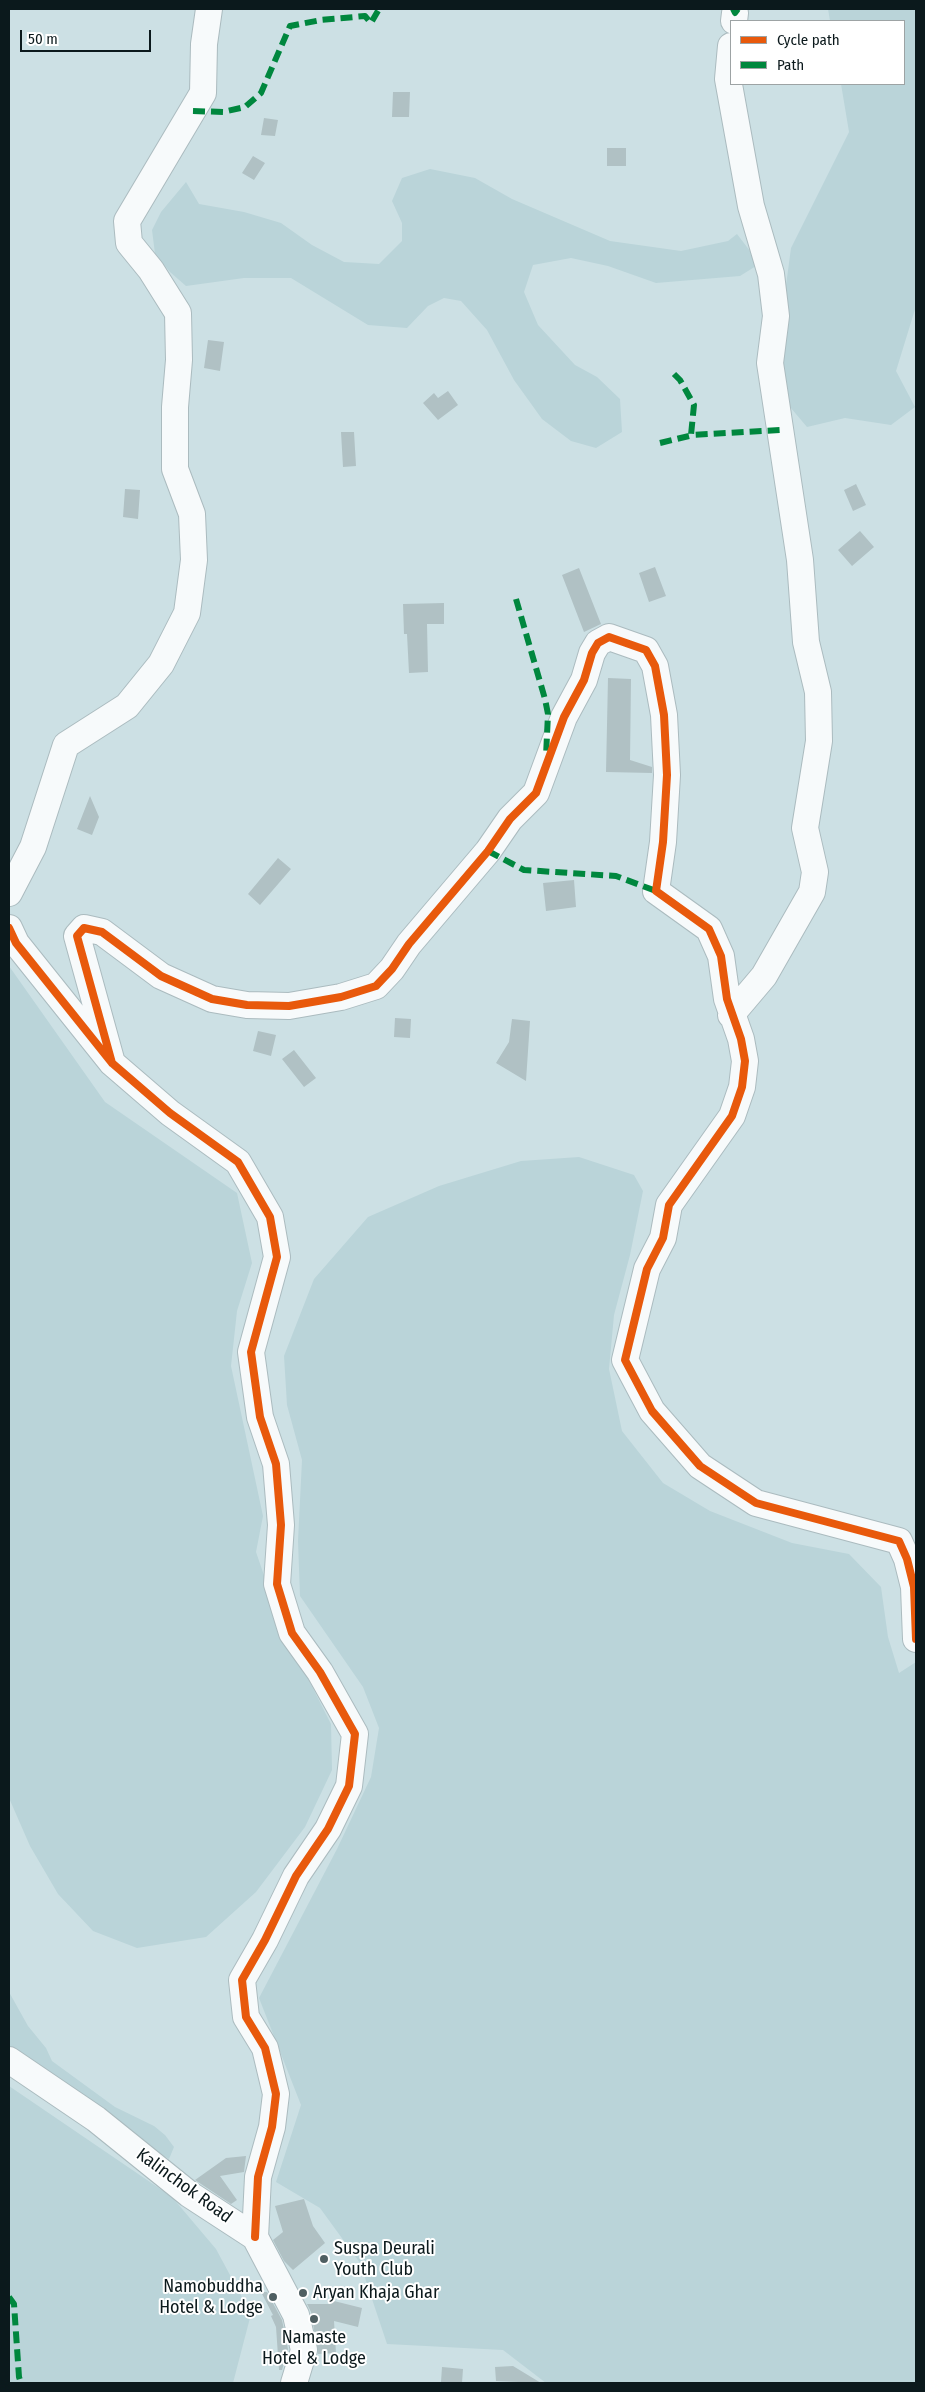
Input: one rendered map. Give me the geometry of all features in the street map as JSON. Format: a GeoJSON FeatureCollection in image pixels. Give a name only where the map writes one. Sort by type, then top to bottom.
{"type":"FeatureCollection","features":[{"type":"Feature","properties":{"kind":"street"},"geometry":{"type":"LineString","coordinates":[[9,893],[33,847],[66,745],[128,706],[161,664],[187,613],[194,560],[192,514],[175,469],[175,408],[179,360],[178,313],[151,270],[129,243],[127,221],[203,92],[204,44],[210,9]]}},
{"type":"Feature","properties":{"kind":"street"},"geometry":{"type":"LineString","coordinates":[[730,57],[728,79],[751,206],[771,274],[776,316],[770,363],[800,560],[806,642],[818,692],[819,741],[805,828],[815,872],[812,892],[764,976],[731,1015]]}},
{"type":"Feature","properties":{"kind":"street"},"geometry":{"type":"LineString","coordinates":[[112,1064],[77,936],[84,928],[102,932],[161,976],[212,998],[247,1005],[289,1006],[341,997],[376,986],[488,851],[510,819],[536,793],[564,717],[584,680],[592,653],[598,643],[609,638],[646,650],[655,666],[664,715],[667,775],[663,842],[656,891],[709,929],[721,956],[731,1015],[741,1038],[745,1061],[742,1087],[732,1116],[669,1205],[663,1238],[647,1269],[625,1360],[652,1411],[700,1466],[708,1472],[756,1503],[898,1540],[914,1587],[916,1639]]}},
{"type":"Feature","properties":{"kind":"street"},"geometry":{"type":"LineString","coordinates":[[9,928],[16,943],[112,1064],[170,1113],[238,1162],[270,1218],[277,1257],[251,1352],[260,1417],[276,1464],[281,1524],[277,1584],[292,1633],[320,1672],[355,1734],[349,1786],[328,1829],[296,1876],[265,1940],[242,1980],[246,2017],[265,2048],[276,2094],[272,2127],[258,2177],[255,2237]]}},
{"type":"Feature","properties":{"kind":"street","name":"Kalinchok Road"},"geometry":{"type":"LineString","coordinates":[[9,2060],[96,2119],[189,2194],[255,2237],[296,2314],[304,2350],[294,2383]]}},
{"type":"Feature","properties":{"kind":"shaded area"},"geometry":{"type":"Polygon","coordinates":[[[828,9],[916,9],[916,306],[896,371],[915,407],[891,425],[845,418],[807,427],[785,401],[779,370],[781,323],[791,248],[849,132],[841,85],[905,85],[905,20],[830,20],[828,9]]]}},
{"type":"Feature","properties":{"kind":"shaded area"},"geometry":{"type":"Polygon","coordinates":[[[430,169],[475,178],[512,199],[610,241],[681,251],[728,241],[737,234],[750,251],[756,266],[740,276],[656,283],[608,266],[571,258],[533,265],[524,292],[538,325],[575,365],[597,377],[620,399],[622,432],[596,448],[571,441],[542,419],[514,380],[487,330],[461,301],[444,298],[428,306],[407,328],[368,325],[291,278],[244,278],[186,286],[170,272],[155,254],[152,230],[161,212],[186,182],[199,204],[244,212],[281,223],[312,245],[344,262],[379,264],[402,241],[402,223],[392,201],[402,178],[430,169]]]}},
{"type":"Feature","properties":{"kind":"shaded area"},"geometry":{"type":"Polygon","coordinates":[[[9,966],[105,1102],[237,1193],[252,1263],[237,1311],[231,1366],[263,1516],[256,1552],[281,1625],[331,1724],[332,1770],[305,1827],[256,1892],[206,1937],[137,1948],[93,1931],[58,1894],[30,1846],[9,1798],[9,966]]]}},
{"type":"Feature","properties":{"kind":"shaded area"},"geometry":{"type":"Polygon","coordinates":[[[579,1157],[634,1175],[643,1191],[630,1255],[614,1315],[609,1369],[622,1431],[663,1483],[710,1511],[792,1543],[849,1554],[881,1587],[888,1637],[899,1673],[916,1662],[916,2383],[546,2383],[503,2350],[387,2344],[360,2263],[320,2208],[276,2182],[301,2105],[259,1998],[337,1849],[371,1777],[379,1728],[363,1687],[300,1596],[298,1541],[302,1460],[287,1405],[284,1356],[314,1279],[368,1217],[439,1186],[521,1161],[579,1157]]]}},
{"type":"Feature","properties":{"kind":"shaded area"},"geometry":{"type":"Polygon","coordinates":[[[9,1992],[28,2026],[46,2048],[52,2061],[115,2107],[154,2126],[165,2135],[174,2147],[169,2159],[112,2125],[9,2056],[9,1992]]]}},
{"type":"Feature","properties":{"kind":"shaded area"},"geometry":{"type":"Polygon","coordinates":[[[9,2086],[172,2197],[216,2249],[251,2314],[233,2383],[9,2383],[9,2086]]]}},
{"type":"Feature","properties":{"kind":"building"},"geometry":{"type":"Polygon","coordinates":[[[393,92],[410,92],[409,117],[392,117],[393,92]]]}},
{"type":"Feature","properties":{"kind":"building"},"geometry":{"type":"Polygon","coordinates":[[[264,118],[278,120],[275,136],[261,135],[264,118]]]}},
{"type":"Feature","properties":{"kind":"building"},"geometry":{"type":"Polygon","coordinates":[[[607,148],[626,148],[626,166],[607,166],[607,148]]]}},
{"type":"Feature","properties":{"kind":"building"},"geometry":{"type":"Polygon","coordinates":[[[253,156],[265,163],[254,180],[242,173],[253,156]]]}},
{"type":"Feature","properties":{"kind":"building"},"geometry":{"type":"Polygon","coordinates":[[[208,340],[224,342],[220,371],[204,368],[208,340]]]}},
{"type":"Feature","properties":{"kind":"building"},"geometry":{"type":"Polygon","coordinates":[[[448,391],[458,405],[438,420],[423,403],[434,393],[438,398],[448,391]]]}},
{"type":"Feature","properties":{"kind":"building"},"geometry":{"type":"Polygon","coordinates":[[[341,432],[354,432],[356,466],[343,467],[341,432]]]}},
{"type":"Feature","properties":{"kind":"building"},"geometry":{"type":"Polygon","coordinates":[[[856,484],[866,505],[853,511],[844,490],[856,484]]]}},
{"type":"Feature","properties":{"kind":"building"},"geometry":{"type":"Polygon","coordinates":[[[125,489],[140,490],[138,519],[123,517],[125,489]]]}},
{"type":"Feature","properties":{"kind":"building"},"geometry":{"type":"Polygon","coordinates":[[[860,531],[874,547],[852,566],[838,550],[860,531]]]}},
{"type":"Feature","properties":{"kind":"building"},"geometry":{"type":"Polygon","coordinates":[[[655,567],[666,596],[649,602],[639,573],[655,567]]]}},
{"type":"Feature","properties":{"kind":"building"},"geometry":{"type":"Polygon","coordinates":[[[579,568],[601,624],[584,632],[562,575],[579,568]]]}},
{"type":"Feature","properties":{"kind":"building"},"geometry":{"type":"Polygon","coordinates":[[[444,603],[444,624],[427,624],[428,672],[409,673],[407,634],[404,634],[403,604],[444,603]]]}},
{"type":"Feature","properties":{"kind":"building"},"geometry":{"type":"Polygon","coordinates":[[[608,678],[631,679],[630,760],[652,767],[652,773],[606,772],[608,678]]]}},
{"type":"Feature","properties":{"kind":"building"},"geometry":{"type":"Polygon","coordinates":[[[90,796],[99,817],[92,835],[77,829],[90,796]]]}},
{"type":"Feature","properties":{"kind":"building"},"geometry":{"type":"Polygon","coordinates":[[[278,858],[291,869],[260,905],[248,894],[278,858]]]}},
{"type":"Feature","properties":{"kind":"building"},"geometry":{"type":"Polygon","coordinates":[[[574,880],[576,907],[546,911],[543,883],[574,880]]]}},
{"type":"Feature","properties":{"kind":"building"},"geometry":{"type":"Polygon","coordinates":[[[395,1018],[411,1019],[410,1038],[394,1037],[395,1018]]]}},
{"type":"Feature","properties":{"kind":"building"},"geometry":{"type":"Polygon","coordinates":[[[512,1019],[530,1021],[526,1081],[496,1063],[509,1042],[512,1019]]]}},
{"type":"Feature","properties":{"kind":"building"},"geometry":{"type":"Polygon","coordinates":[[[258,1031],[276,1035],[271,1056],[253,1051],[258,1031]]]}},
{"type":"Feature","properties":{"kind":"building"},"geometry":{"type":"Polygon","coordinates":[[[294,1050],[316,1078],[304,1087],[282,1059],[294,1050]]]}},
{"type":"Feature","properties":{"kind":"building"},"geometry":{"type":"Polygon","coordinates":[[[246,2156],[244,2172],[220,2176],[237,2200],[231,2204],[195,2180],[226,2158],[246,2156]]]}},
{"type":"Feature","properties":{"kind":"building"},"geometry":{"type":"Polygon","coordinates":[[[304,2199],[313,2226],[325,2243],[293,2270],[284,2261],[273,2240],[283,2232],[275,2206],[304,2199]]]}},
{"type":"Feature","properties":{"kind":"building"},"geometry":{"type":"Polygon","coordinates":[[[261,2292],[267,2292],[282,2320],[288,2349],[282,2370],[279,2370],[276,2327],[271,2316],[273,2315],[261,2292]]]}},
{"type":"Feature","properties":{"kind":"building"},"geometry":{"type":"Polygon","coordinates":[[[330,2300],[362,2308],[358,2327],[334,2321],[336,2353],[318,2354],[311,2312],[307,2304],[330,2304],[330,2300]]]}},
{"type":"Feature","properties":{"kind":"building"},"geometry":{"type":"Polygon","coordinates":[[[513,2366],[541,2383],[496,2381],[495,2367],[513,2366]]]}},
{"type":"Feature","properties":{"kind":"building"},"geometry":{"type":"Polygon","coordinates":[[[442,2367],[463,2369],[462,2383],[441,2382],[442,2367]]]}},
{"type":"Feature","properties":{"kind":"marked path"},"geometry":{"type":"LineString","coordinates":[[193,111],[223,112],[245,107],[261,93],[290,26],[321,20],[365,16],[371,23],[379,9]]}},
{"type":"Feature","properties":{"kind":"marked path"},"geometry":{"type":"LineString","coordinates":[[733,9],[735,13],[738,9]]}},
{"type":"Feature","properties":{"kind":"marked path"},"geometry":{"type":"LineString","coordinates":[[674,374],[680,380],[694,405],[691,435],[781,430]]}},
{"type":"Feature","properties":{"kind":"marked path"},"geometry":{"type":"LineString","coordinates":[[660,443],[689,436]]}},
{"type":"Feature","properties":{"kind":"marked path"},"geometry":{"type":"LineString","coordinates":[[516,599],[548,714],[546,756]]}},
{"type":"Feature","properties":{"kind":"marked path"},"geometry":{"type":"LineString","coordinates":[[488,851],[524,870],[616,876],[656,891]]}},
{"type":"Feature","properties":{"kind":"marked path"},"geometry":{"type":"LineString","coordinates":[[9,2297],[14,2304],[21,2383]]}},
{"type":"Feature","properties":{"kind":"cycle path"},"geometry":{"type":"LineString","coordinates":[[112,1063],[77,936],[84,928],[102,932],[161,976],[212,999],[247,1005],[289,1006],[341,997],[376,986],[488,851],[510,819],[536,793],[564,717],[584,680],[592,653],[598,643],[609,637],[646,650],[655,666],[664,715],[667,775],[663,842],[656,891],[709,929],[721,956],[727,999],[741,1039],[745,1061],[742,1087],[732,1116],[669,1205],[663,1238],[647,1269],[625,1360],[652,1411],[700,1466],[756,1503],[899,1541],[907,1559],[914,1587],[916,1639]]}},
{"type":"Feature","properties":{"kind":"cycle path"},"geometry":{"type":"LineString","coordinates":[[9,928],[16,943],[112,1063],[170,1113],[238,1162],[270,1217],[277,1257],[251,1352],[260,1417],[276,1464],[281,1525],[277,1584],[292,1633],[320,1672],[355,1734],[349,1786],[328,1829],[296,1876],[265,1940],[242,1980],[246,2017],[265,2048],[276,2094],[272,2127],[258,2177],[255,2237]]}},
{"type":"Feature","properties":{"kind":"place","name":"Suspa Deurali Youth Club"},"geometry":{"type":"Point","coordinates":[324,2259]}},
{"type":"Feature","properties":{"kind":"place","name":"Aryan Khaja Ghar"},"geometry":{"type":"Point","coordinates":[303,2293]}},
{"type":"Feature","properties":{"kind":"place","name":"Namobuddha Hotel & Lodge"},"geometry":{"type":"Point","coordinates":[273,2297]}},
{"type":"Feature","properties":{"kind":"place","name":"Namaste Hotel & Lodge"},"geometry":{"type":"Point","coordinates":[314,2319]}}]}
